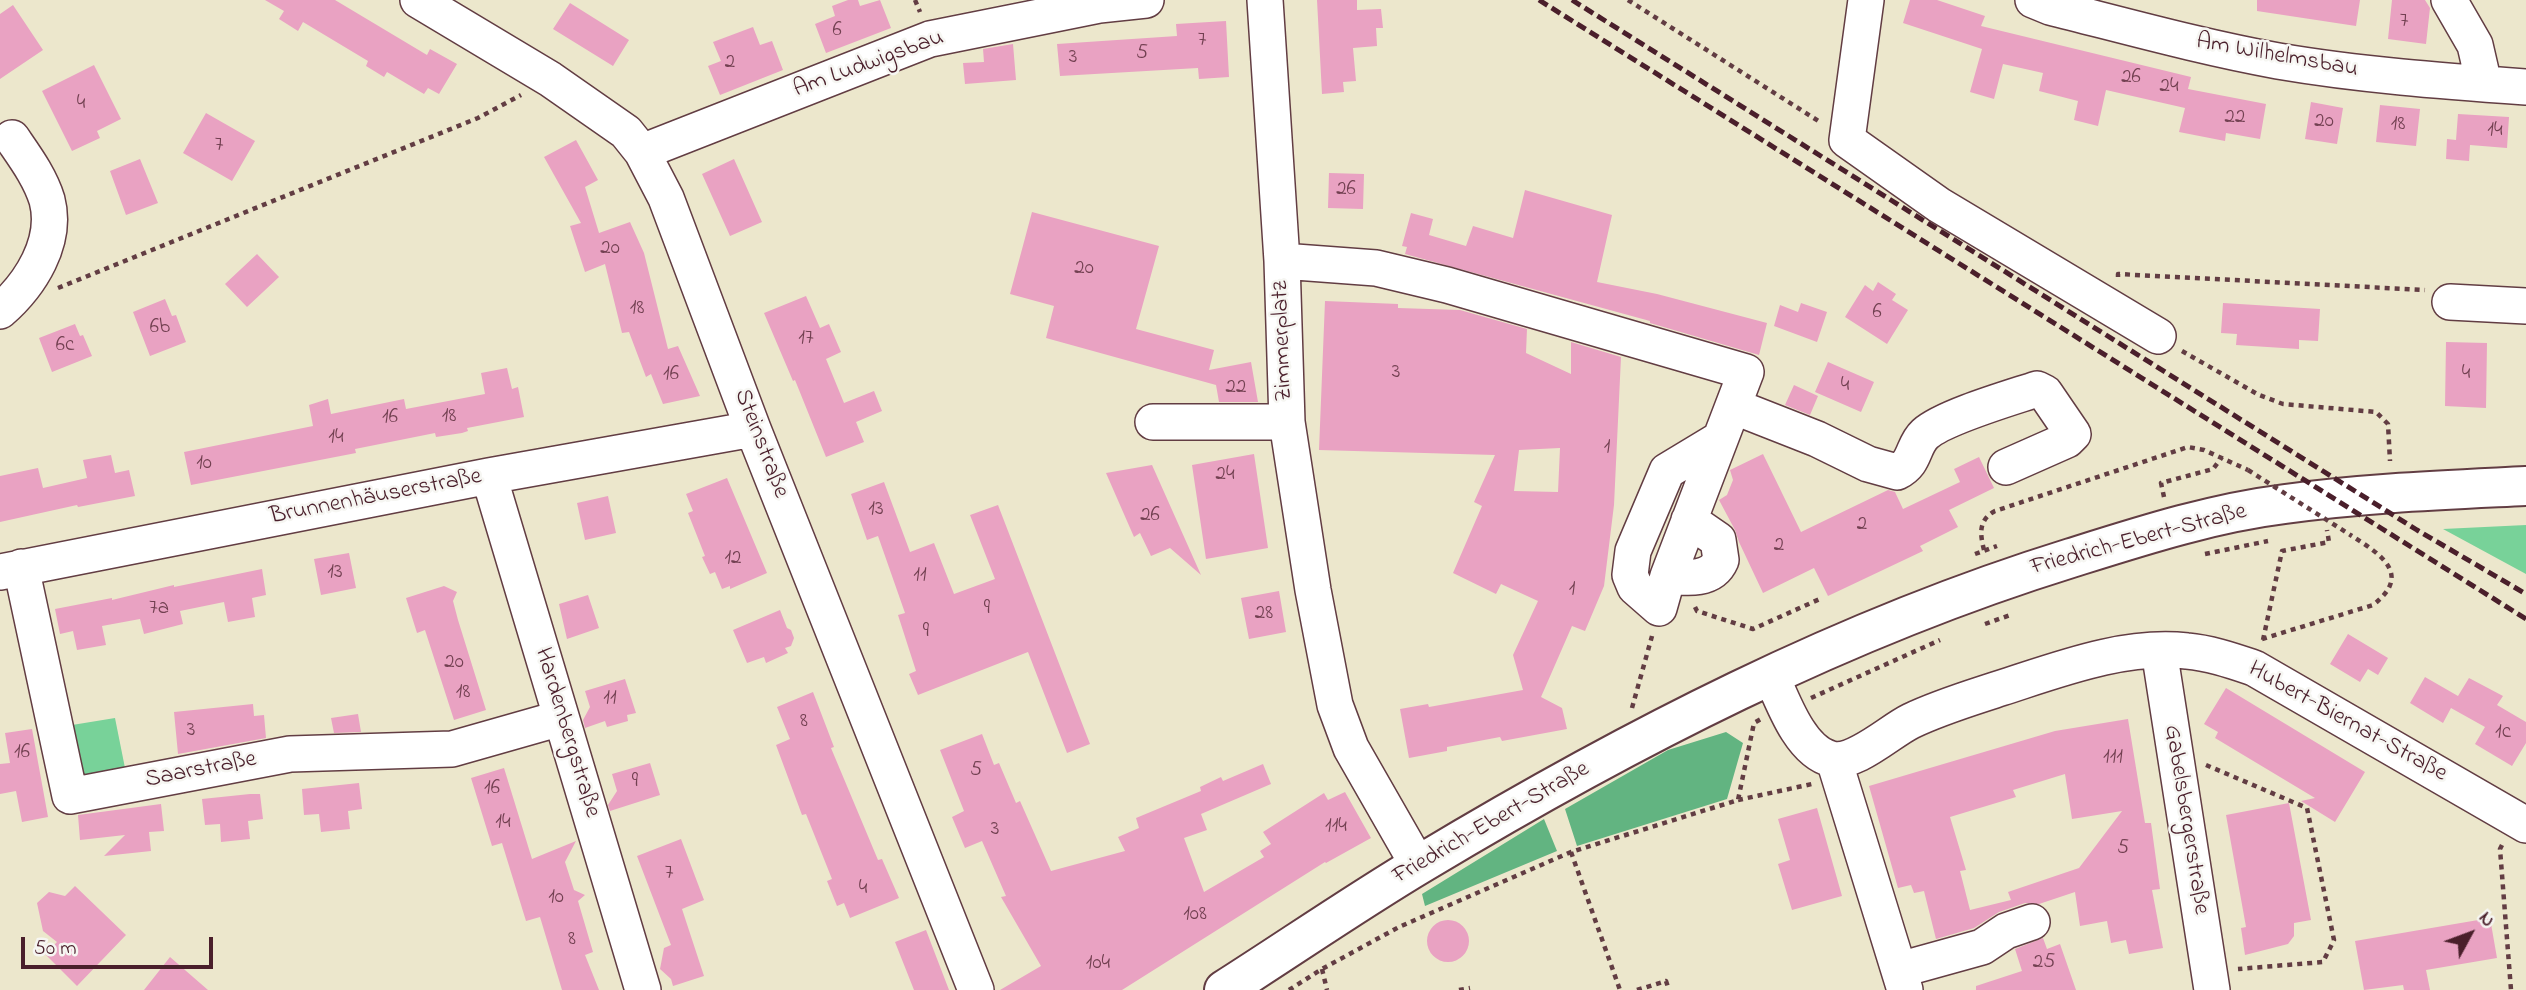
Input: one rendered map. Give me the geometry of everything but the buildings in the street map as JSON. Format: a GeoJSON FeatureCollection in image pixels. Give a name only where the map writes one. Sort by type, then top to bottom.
{"type":"FeatureCollection","features":[{"type":"Feature","properties":{"kind":"main road","name":"Friedrich-Ebert-Straße"},"geometry":{"type":"LineString","coordinates":[[1224,990],[1418,865],[1621,749],[1778,691],[1870,631],[2017,575],[2204,520],[2283,504],[2426,491],[2526,486]]}},
{"type":"Feature","properties":{"kind":"street","name":"Steinstraße"},"geometry":{"type":"LineString","coordinates":[[418,0],[550,79],[626,132],[642,152],[666,198],[753,429],[976,990]]}},
{"type":"Feature","properties":{"kind":"street","name":"Am Ludwigsbau"},"geometry":{"type":"LineString","coordinates":[[642,152],[930,40],[1099,5],[1146,0]]}},
{"type":"Feature","properties":{"kind":"street"},"geometry":{"type":"LineString","coordinates":[[1265,0],[1282,261]]}},
{"type":"Feature","properties":{"kind":"street"},"geometry":{"type":"LineString","coordinates":[[1866,0],[1847,140],[1939,205],[2158,336]]}},
{"type":"Feature","properties":{"kind":"street","name":"Am Wilhelmsbau"},"geometry":{"type":"LineString","coordinates":[[2033,0],[2050,7],[2152,33],[2277,61],[2391,77],[2526,87]]}},
{"type":"Feature","properties":{"kind":"street"},"geometry":{"type":"LineString","coordinates":[[2449,0],[2475,45],[2484,84]]}},
{"type":"Feature","properties":{"kind":"street"},"geometry":{"type":"LineString","coordinates":[[0,311],[32,274],[43,256],[49,222],[47,201],[37,177],[12,138]]}},
{"type":"Feature","properties":{"kind":"street","name":"Zimmerplatz"},"geometry":{"type":"LineString","coordinates":[[1418,865],[1351,748],[1335,705],[1313,590],[1287,422],[1282,261],[1376,268],[1447,285],[1746,372],[1689,520],[1669,587]]}},
{"type":"Feature","properties":{"kind":"street"},"geometry":{"type":"LineString","coordinates":[[2450,302],[2526,306]]}},
{"type":"Feature","properties":{"kind":"street"},"geometry":{"type":"LineString","coordinates":[[1733,406],[1817,439],[1868,464],[1897,472],[1907,468],[1924,434],[1955,418],[2037,389],[2045,393],[2073,434],[2067,440],[2006,467]]}},
{"type":"Feature","properties":{"kind":"street"},"geometry":{"type":"LineString","coordinates":[[1153,422],[1287,422]]}},
{"type":"Feature","properties":{"kind":"street","name":"Brunnenhäuserstraße"},"geometry":{"type":"LineString","coordinates":[[10,570],[489,476],[753,429]]}},
{"type":"Feature","properties":{"kind":"street"},"geometry":{"type":"LineString","coordinates":[[1669,587],[1636,587],[1630,575],[1633,551],[1667,471],[1720,439]]}},
{"type":"Feature","properties":{"kind":"street","name":"Hardenbergstraße"},"geometry":{"type":"LineString","coordinates":[[489,476],[643,990]]}},
{"type":"Feature","properties":{"kind":"street","name":"Saarstraße"},"geometry":{"type":"LineString","coordinates":[[10,570],[70,796],[290,754],[452,749],[561,718]]}},
{"type":"Feature","properties":{"kind":"street"},"geometry":{"type":"LineString","coordinates":[[1778,691],[1799,732],[1817,754],[1834,760],[1855,754],[1879,742],[1908,722],[1940,709],[2078,665],[2127,653],[2159,650]]}},
{"type":"Feature","properties":{"kind":"street","name":"Gabelsbergerstraße"},"geometry":{"type":"LineString","coordinates":[[2159,650],[2211,981]]}},
{"type":"Feature","properties":{"kind":"street","name":"Hubert-Biernat-Straße"},"geometry":{"type":"LineString","coordinates":[[2159,650],[2188,651],[2225,658],[2254,668],[2520,822]]}},
{"type":"Feature","properties":{"kind":"street"},"geometry":{"type":"LineString","coordinates":[[1834,760],[1902,980],[1982,947],[2006,931],[2032,922]]}},
{"type":"Feature","properties":{"kind":"path"},"geometry":{"type":"LineString","coordinates":[[1628,0],[1847,140]]}},
{"type":"Feature","properties":{"kind":"path"},"geometry":{"type":"LineString","coordinates":[[53,290],[478,118],[550,79]]}},
{"type":"Feature","properties":{"kind":"path"},"geometry":{"type":"LineString","coordinates":[[2111,308],[2118,274],[2451,291],[2450,302]]}},
{"type":"Feature","properties":{"kind":"path"},"geometry":{"type":"LineString","coordinates":[[2158,336],[2259,395],[2283,404],[2376,412],[2388,424],[2390,461]]}},
{"type":"Feature","properties":{"kind":"path"},"geometry":{"type":"LineString","coordinates":[[1984,550],[1980,535],[1982,525],[1987,516],[1995,511],[2188,447],[2204,450],[2248,470],[2352,536]]}},
{"type":"Feature","properties":{"kind":"path"},"geometry":{"type":"LineString","coordinates":[[2164,497],[2161,483],[2213,469],[2222,457]]}},
{"type":"Feature","properties":{"kind":"path"},"geometry":{"type":"LineString","coordinates":[[2314,532],[2348,527]]}},
{"type":"Feature","properties":{"kind":"path"},"geometry":{"type":"LineString","coordinates":[[2263,639],[2281,551],[2329,542],[2327,529]]}},
{"type":"Feature","properties":{"kind":"path"},"geometry":{"type":"LineString","coordinates":[[2197,556],[2275,540]]}},
{"type":"Feature","properties":{"kind":"path"},"geometry":{"type":"LineString","coordinates":[[1621,749],[1669,587],[1697,611],[1753,629],[1822,598]]}},
{"type":"Feature","properties":{"kind":"path"},"geometry":{"type":"LineString","coordinates":[[1977,626],[2016,613]]}},
{"type":"Feature","properties":{"kind":"path"},"geometry":{"type":"LineString","coordinates":[[1289,990],[1399,927],[1571,852],[1738,800],[1754,723],[1778,691],[1951,636]]}},
{"type":"Feature","properties":{"kind":"path"},"geometry":{"type":"LineString","coordinates":[[2177,767],[2207,765],[2307,808],[2334,940],[2323,962],[2211,981]]}},
{"type":"Feature","properties":{"kind":"path"},"geometry":{"type":"LineString","coordinates":[[2511,990],[2500,849],[2520,822]]}},
{"type":"Feature","properties":{"kind":"path"},"geometry":{"type":"LineString","coordinates":[[1571,852],[1620,990]]}},
{"type":"Feature","properties":{"kind":"path"},"geometry":{"type":"LineString","coordinates":[[1322,969],[1327,990]]}},
{"type":"Feature","properties":{"kind":"path"},"geometry":{"type":"LineString","coordinates":[[1637,990],[1666,981],[1669,990]]}},
{"type":"Feature","properties":{"kind":"path"},"geometry":{"type":"LineString","coordinates":[[1458,990],[1470,988]]}},
{"type":"Feature","properties":{"kind":"green space"},"geometry":{"type":"Polygon","coordinates":[[[2526,525],[2526,574],[2443,529],[2526,525]]]}},
{"type":"Feature","properties":{"kind":"green space"},"geometry":{"type":"Polygon","coordinates":[[[115,718],[127,778],[87,783],[74,771],[66,726],[115,718]]]}},
{"type":"Feature","properties":{"kind":"green space"},"geometry":{"type":"Polygon","coordinates":[[[1726,732],[1743,743],[1727,799],[1577,846],[1565,809],[1668,750],[1726,732]]]}},
{"type":"Feature","properties":{"kind":"green space"},"geometry":{"type":"Polygon","coordinates":[[[1544,819],[1557,851],[1425,906],[1422,894],[1544,819]]]}},
{"type":"Feature","properties":{"kind":"railway"},"geometry":{"type":"LineString","coordinates":[[1539,0],[2526,619]]}},
{"type":"Feature","properties":{"kind":"railway"},"geometry":{"type":"LineString","coordinates":[[1572,0],[2417,530],[2526,594]]}}]}
